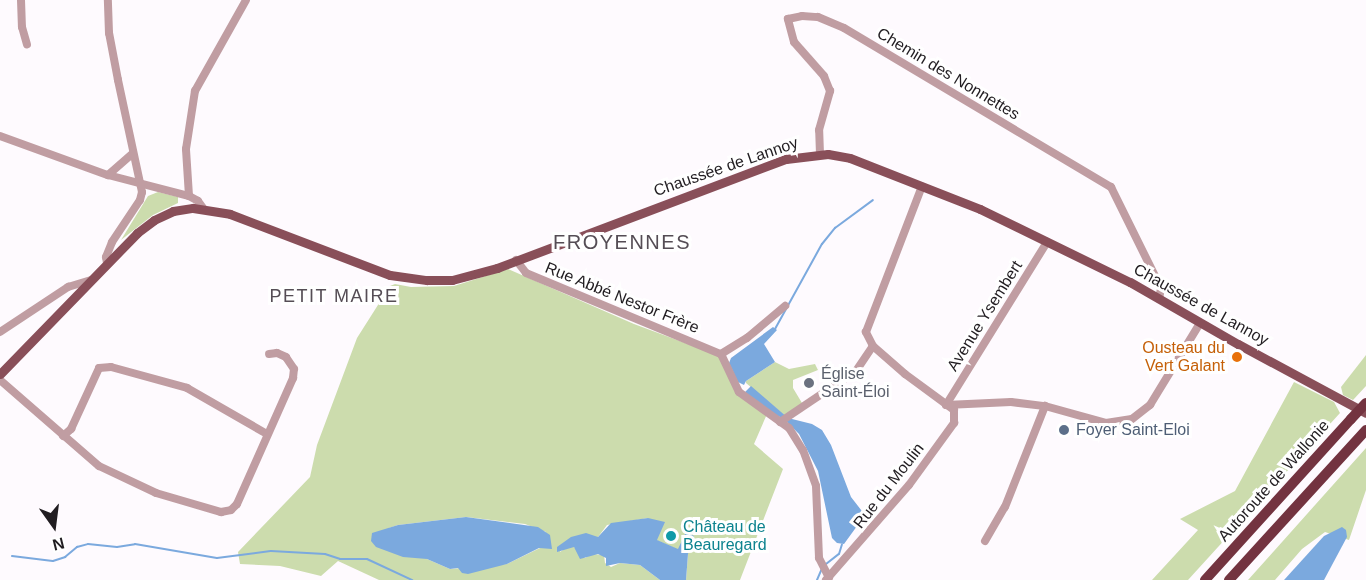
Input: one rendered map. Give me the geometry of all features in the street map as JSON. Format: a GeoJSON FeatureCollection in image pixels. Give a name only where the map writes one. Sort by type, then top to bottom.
{"type":"FeatureCollection","features":[{"type":"Feature","properties":{"kind":"highway","name":"Autoroute de Wallonie"},"geometry":{"type":"LineString","coordinates":[[1205,580],[1366,403]]}},
{"type":"Feature","properties":{"kind":"highway","name":"Autoroute de Wallonie"},"geometry":{"type":"LineString","coordinates":[[1229,580],[1366,430]]}},
{"type":"Feature","properties":{"kind":"main road","name":"Chaussée de Lannoy"},"geometry":{"type":"LineString","coordinates":[[0,374],[107,263],[154,220],[172,211],[204,208],[230,214],[375,270],[409,278],[441,280],[466,277],[516,260],[786,159],[820,154],[850,158],[980,209],[1159,298],[1200,323],[1366,413]]}},
{"type":"Feature","properties":{"kind":"street"},"geometry":{"type":"LineString","coordinates":[[21,0],[22,27],[27,44]]}},
{"type":"Feature","properties":{"kind":"street"},"geometry":{"type":"LineString","coordinates":[[107,263],[106,257],[112,242],[140,200],[139,184],[110,33],[108,0]]}},
{"type":"Feature","properties":{"kind":"street"},"geometry":{"type":"LineString","coordinates":[[189,196],[186,149],[195,91],[246,0]]}},
{"type":"Feature","properties":{"kind":"street","name":"Chemin des Nonnettes"},"geometry":{"type":"LineString","coordinates":[[820,154],[819,130],[830,91],[824,76],[794,42],[788,19],[802,16],[818,17],[844,28],[1111,187],[1161,288],[1159,298]]}},
{"type":"Feature","properties":{"kind":"street"},"geometry":{"type":"LineString","coordinates":[[0,135],[108,175],[189,196],[204,208]]}},
{"type":"Feature","properties":{"kind":"street"},"geometry":{"type":"LineString","coordinates":[[108,175],[133,153]]}},
{"type":"Feature","properties":{"kind":"street"},"geometry":{"type":"LineString","coordinates":[[922,186],[867,329],[873,346],[946,405],[1011,402],[1045,406],[1106,423],[1132,419],[1150,405],[1200,323]]}},
{"type":"Feature","properties":{"kind":"street","name":"Avenue Ysembert"},"geometry":{"type":"LineString","coordinates":[[946,405],[1047,242]]}},
{"type":"Feature","properties":{"kind":"street","name":"Rue Abbé Nestor Frère"},"geometry":{"type":"LineString","coordinates":[[516,260],[526,273],[721,354]]}},
{"type":"Feature","properties":{"kind":"street"},"geometry":{"type":"LineString","coordinates":[[0,332],[68,287],[91,280]]}},
{"type":"Feature","properties":{"kind":"street"},"geometry":{"type":"LineString","coordinates":[[785,306],[747,338],[721,354],[739,392],[784,419],[812,469],[818,505],[819,553],[825,574]]}},
{"type":"Feature","properties":{"kind":"street"},"geometry":{"type":"LineString","coordinates":[[784,419],[856,371],[873,346]]}},
{"type":"Feature","properties":{"kind":"street"},"geometry":{"type":"LineString","coordinates":[[0,380],[99,466],[156,493],[221,512],[231,510],[237,504],[293,378],[294,369],[286,357],[269,354]]}},
{"type":"Feature","properties":{"kind":"street"},"geometry":{"type":"LineString","coordinates":[[63,436],[71,429],[99,368],[111,367],[187,388],[267,434]]}},
{"type":"Feature","properties":{"kind":"street","name":"Rue du Moulin"},"geometry":{"type":"LineString","coordinates":[[825,574],[909,485],[954,423],[954,410],[946,405]]}},
{"type":"Feature","properties":{"kind":"street"},"geometry":{"type":"LineString","coordinates":[[985,541],[1005,507],[1045,406]]}},
{"type":"Feature","properties":{"kind":"green space"},"geometry":{"type":"Polygon","coordinates":[[[158,192],[178,197],[178,203],[153,215],[121,240],[148,196],[158,192]]]}},
{"type":"Feature","properties":{"kind":"green space"},"geometry":{"type":"Polygon","coordinates":[[[508,269],[634,324],[720,356],[736,389],[767,414],[754,444],[783,469],[740,580],[686,580],[688,554],[656,540],[648,518],[607,525],[598,537],[563,543],[560,552],[567,547],[574,547],[585,558],[592,554],[604,555],[605,563],[611,567],[620,563],[640,565],[660,580],[379,580],[338,561],[321,576],[280,566],[240,564],[238,552],[310,477],[317,445],[357,338],[390,286],[395,284],[411,287],[454,286],[508,269]],[[466,517],[389,528],[427,559],[450,569],[507,564],[540,548],[546,532],[525,524],[466,517]]]}},
{"type":"Feature","properties":{"kind":"green space"},"geometry":{"type":"Polygon","coordinates":[[[1366,355],[1366,386],[1353,400],[1343,395],[1341,387],[1366,355]]]}},
{"type":"Feature","properties":{"kind":"green space"},"geometry":{"type":"Polygon","coordinates":[[[775,362],[789,369],[815,364],[818,370],[793,380],[793,388],[802,403],[785,416],[746,383],[775,362]]]}},
{"type":"Feature","properties":{"kind":"green space"},"geometry":{"type":"Polygon","coordinates":[[[1294,382],[1334,402],[1340,413],[1188,580],[1152,580],[1198,530],[1180,519],[1235,491],[1294,382]]]}},
{"type":"Feature","properties":{"kind":"green space"},"geometry":{"type":"Polygon","coordinates":[[[1366,448],[1366,490],[1349,540],[1325,532],[1302,549],[1275,580],[1248,580],[1366,448]]]}},
{"type":"Feature","properties":{"kind":"water"},"geometry":{"type":"Polygon","coordinates":[[[773,327],[777,330],[764,344],[775,362],[746,381],[744,385],[738,382],[729,363],[731,358],[773,327]]]}},
{"type":"Feature","properties":{"kind":"water"},"geometry":{"type":"Polygon","coordinates":[[[751,386],[788,418],[812,424],[822,430],[831,445],[851,497],[865,515],[844,544],[837,543],[832,538],[818,471],[799,434],[783,418],[774,415],[746,397],[745,392],[751,386]]]}},
{"type":"Feature","properties":{"kind":"water"},"geometry":{"type":"Polygon","coordinates":[[[466,517],[538,527],[550,535],[552,549],[539,548],[507,564],[468,574],[462,573],[458,568],[450,569],[427,559],[403,557],[376,547],[371,541],[372,533],[398,525],[466,517]]]}},
{"type":"Feature","properties":{"kind":"water"},"geometry":{"type":"Polygon","coordinates":[[[648,518],[665,522],[657,540],[678,549],[686,532],[694,536],[688,554],[686,580],[660,580],[640,565],[620,563],[606,566],[606,558],[598,554],[580,559],[574,547],[557,552],[557,547],[571,537],[586,533],[598,537],[611,523],[648,518]]]}},
{"type":"Feature","properties":{"kind":"water"},"geometry":{"type":"Polygon","coordinates":[[[1342,527],[1346,530],[1347,537],[1324,580],[1284,580],[1324,536],[1342,527]]]}},
{"type":"Feature","properties":{"kind":"waterway"},"geometry":{"type":"LineString","coordinates":[[775,329],[822,244],[835,228],[873,200]]}},
{"type":"Feature","properties":{"kind":"waterway"},"geometry":{"type":"LineString","coordinates":[[12,556],[53,561],[65,557],[77,547],[88,544],[117,547],[135,544],[217,558],[271,551],[325,554],[340,559],[367,559],[412,580]]}},
{"type":"Feature","properties":{"kind":"waterway"},"geometry":{"type":"LineString","coordinates":[[826,564],[839,554],[842,544]]}},
{"type":"Feature","properties":{"kind":"waterway"},"geometry":{"type":"LineString","coordinates":[[817,580],[822,568]]}},
{"type":"Feature","properties":{"kind":"place","name":"Ousteau du Vert Galant"},"geometry":{"type":"Point","coordinates":[1237,357]}},
{"type":"Feature","properties":{"kind":"place","name":"Église Saint-Éloi"},"geometry":{"type":"Point","coordinates":[809,383]}},
{"type":"Feature","properties":{"kind":"place","name":"Foyer Saint-Eloi"},"geometry":{"type":"Point","coordinates":[1064,430]}},
{"type":"Feature","properties":{"kind":"place","name":"Château de Beauregard"},"geometry":{"type":"Point","coordinates":[671,536]}},
{"type":"Feature","properties":{"kind":"district","name":"FROYENNES"},"geometry":{"type":"Point","coordinates":[622,242]}},
{"type":"Feature","properties":{"kind":"district","name":"PETIT MAIRE"},"geometry":{"type":"Point","coordinates":[334,296]}}]}
